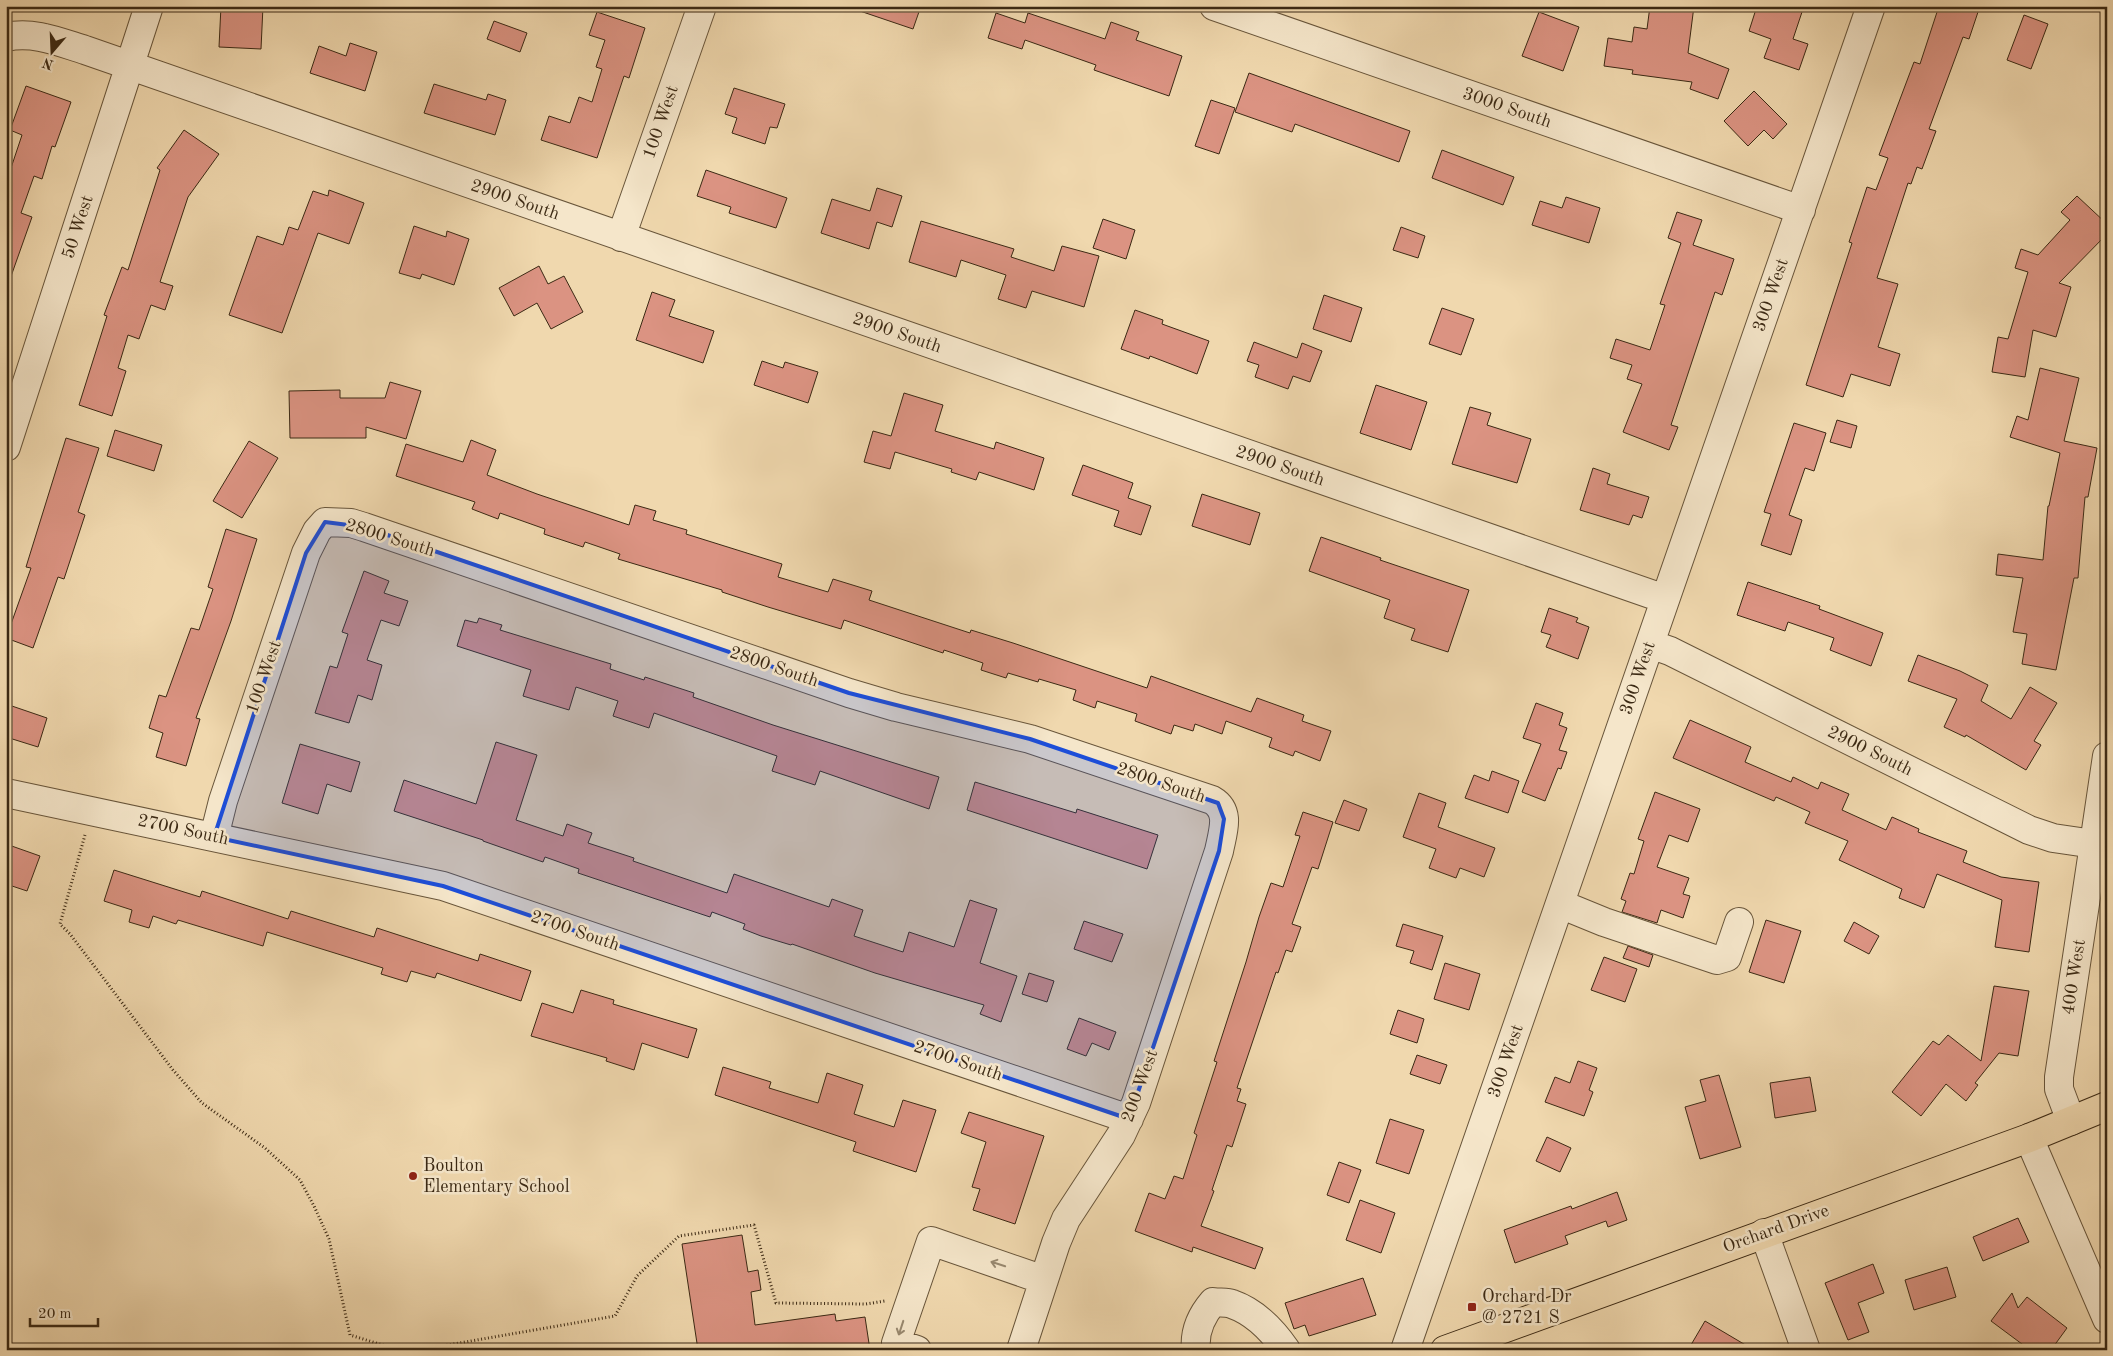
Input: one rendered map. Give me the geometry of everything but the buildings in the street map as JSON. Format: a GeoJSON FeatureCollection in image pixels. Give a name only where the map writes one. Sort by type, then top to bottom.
{"type":"FeatureCollection","features":[{"type":"Feature","properties":{"kind":"main road","name":"Orchard Drive"},"geometry":{"type":"LineString","coordinates":[[1445,1350],[2029,1138],[2107,1106]]}},
{"type":"Feature","properties":{"kind":"street","name":"50 West"},"geometry":{"type":"LineString","coordinates":[[6,447],[148,6]]}},
{"type":"Feature","properties":{"kind":"street","name":"100 West"},"geometry":{"type":"LineString","coordinates":[[620,237],[702,6]]}},
{"type":"Feature","properties":{"kind":"street","name":"3000 South"},"geometry":{"type":"LineString","coordinates":[[1214,6],[1801,210]]}},
{"type":"Feature","properties":{"kind":"street","name":"300 West"},"geometry":{"type":"LineString","coordinates":[[1405,1350],[1871,6]]}},
{"type":"Feature","properties":{"kind":"street","name":"2900 South"},"geometry":{"type":"LineString","coordinates":[[6,37],[40,36],[1665,599]]}},
{"type":"Feature","properties":{"kind":"street","name":"100 West"},"geometry":{"type":"LineString","coordinates":[[214,837],[222,801],[306,552],[317,531],[325,522]]}},
{"type":"Feature","properties":{"kind":"street","name":"2800 South"},"geometry":{"type":"LineString","coordinates":[[325,522],[351,523],[364,527],[888,705],[1030,739],[1212,800],[1223,808]]}},
{"type":"Feature","properties":{"kind":"street","name":"2900 South"},"geometry":{"type":"LineString","coordinates":[[1650,644],[1670,651],[2029,830],[2053,838],[2101,842]]}},
{"type":"Feature","properties":{"kind":"street","name":"400 West"},"geometry":{"type":"LineString","coordinates":[[2070,1121],[2059,1090],[2059,1077],[2101,842],[2107,756]]}},
{"type":"Feature","properties":{"kind":"street","name":"2700 South"},"geometry":{"type":"LineString","coordinates":[[6,793],[443,886],[1129,1119]]}},
{"type":"Feature","properties":{"kind":"street","name":"200 West"},"geometry":{"type":"LineString","coordinates":[[1021,1350],[1066,1219],[1129,1119],[1136,1102],[1219,851],[1224,820],[1223,808]]}},
{"type":"Feature","properties":{"kind":"street"},"geometry":{"type":"LineString","coordinates":[[1560,904],[1604,922],[1717,960],[1727,957],[1739,922]]}},
{"type":"Feature","properties":{"kind":"street"},"geometry":{"type":"LineString","coordinates":[[2029,1138],[2107,1319]]}},
{"type":"Feature","properties":{"kind":"street"},"geometry":{"type":"LineString","coordinates":[[1764,1233],[1806,1350]]}},
{"type":"Feature","properties":{"kind":"street"},"geometry":{"type":"LineString","coordinates":[[917,1350],[896,1343],[930,1241],[1044,1280]]}},
{"type":"Feature","properties":{"kind":"street"},"geometry":{"type":"LineString","coordinates":[[1196,1350],[1195,1337],[1204,1312],[1213,1302],[1231,1303],[1250,1313],[1273,1332],[1286,1350]]}},
{"type":"Feature","properties":{"kind":"path"},"geometry":{"type":"LineString","coordinates":[[86,832],[60,924],[70,934],[173,1070],[202,1103],[265,1148],[300,1180],[314,1206],[328,1239],[350,1334],[399,1350]]}},
{"type":"Feature","properties":{"kind":"path"},"geometry":{"type":"LineString","coordinates":[[419,1350],[615,1316],[637,1276],[679,1236],[754,1224],[776,1303],[866,1304],[886,1301]]}},
{"type":"Feature","properties":{"kind":"highlighted area"},"geometry":{"type":"Polygon","coordinates":[[[325,522],[364,527],[849,693],[1030,739],[1218,803],[1224,819],[1219,851],[1129,1119],[443,886],[214,837],[306,553],[325,522]]]}},
{"type":"Feature","properties":{"kind":"place","name":"Boulton Elementary School"},"geometry":{"type":"Point","coordinates":[413,1176]}},
{"type":"Feature","properties":{"kind":"place","name":"Orchard Dr @ 2721 S"},"geometry":{"type":"Point","coordinates":[1472,1307]}}]}
